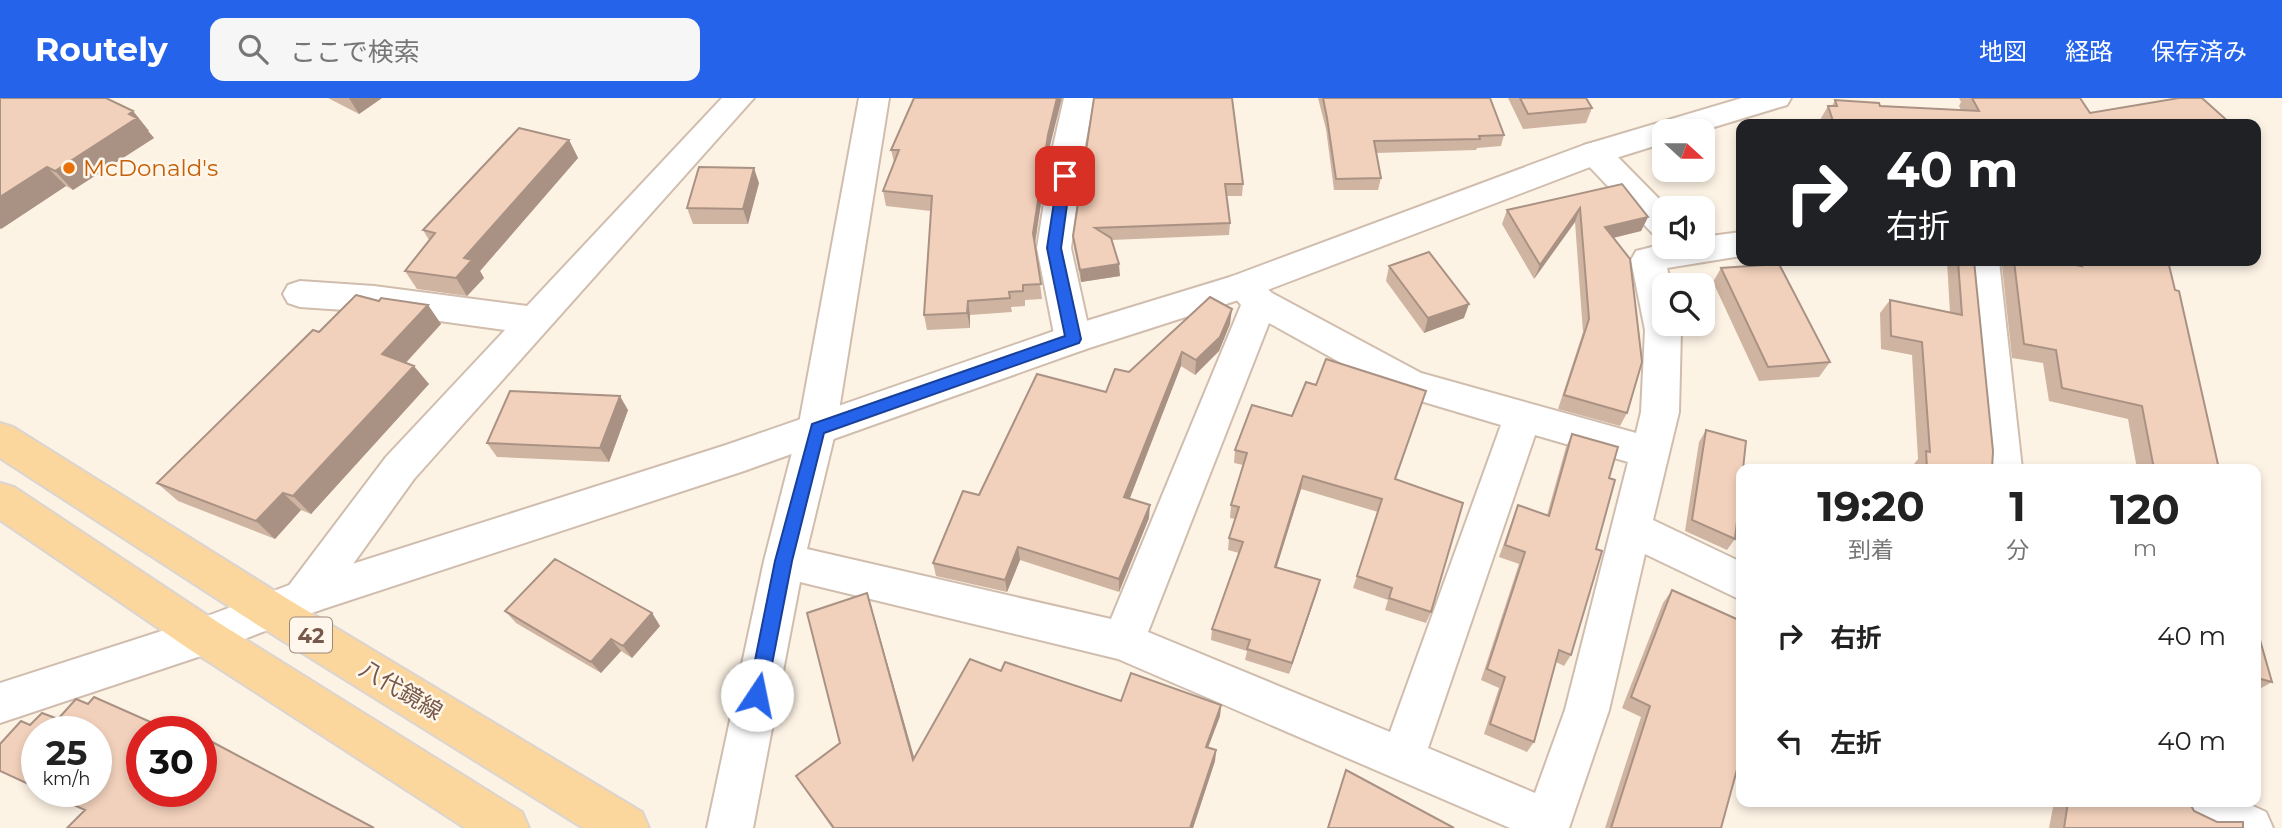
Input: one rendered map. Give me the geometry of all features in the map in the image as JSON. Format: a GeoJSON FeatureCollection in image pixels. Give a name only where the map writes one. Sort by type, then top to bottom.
{"type":"FeatureCollection","features":[{"type":"Feature","properties":{"kind":"main road","name":"八代鏡線"},"geometry":{"type":"LineString","coordinates":[[0,438],[288,604],[626,828]]}},
{"type":"Feature","properties":{"kind":"main road","name":"42"},"geometry":{"type":"LineString","coordinates":[[0,499],[204,636],[506,828]]}},
{"type":"Feature","properties":{"kind":"street"},"geometry":{"type":"LineString","coordinates":[[288,604],[400,468],[739,98]]}},
{"type":"Feature","properties":{"kind":"street"},"geometry":{"type":"LineString","coordinates":[[730,828],[784,561],[817,429],[874,98]]}},
{"type":"Feature","properties":{"kind":"street"},"geometry":{"type":"LineString","coordinates":[[1073,339],[1054,248],[1068,151],[1079,98]]}},
{"type":"Feature","properties":{"kind":"street"},"geometry":{"type":"LineString","coordinates":[[1708,119],[1776,98]]}},
{"type":"Feature","properties":{"kind":"street"},"geometry":{"type":"LineString","coordinates":[[0,703],[204,636],[288,604],[730,460],[1073,339],[1251,294],[1595,153],[1652,136]]}},
{"type":"Feature","properties":{"kind":"street"},"geometry":{"type":"LineString","coordinates":[[1595,153],[1652,213]]}},
{"type":"Feature","properties":{"kind":"street"},"geometry":{"type":"LineString","coordinates":[[1715,243],[1736,244]]}},
{"type":"Feature","properties":{"kind":"street"},"geometry":{"type":"LineString","coordinates":[[784,561],[1123,641],[1547,825],[1587,710],[1660,412],[1663,330],[1648,260],[1652,258]]}},
{"type":"Feature","properties":{"kind":"street"},"geometry":{"type":"LineString","coordinates":[[1983,266],[2002,464]]}},
{"type":"Feature","properties":{"kind":"street"},"geometry":{"type":"LineString","coordinates":[[300,294],[374,299],[536,321]]}},
{"type":"Feature","properties":{"kind":"street"},"geometry":{"type":"LineString","coordinates":[[1251,294],[1410,384],[1650,453]]}},
{"type":"Feature","properties":{"kind":"street"},"geometry":{"type":"LineString","coordinates":[[1123,641],[1251,294]]}},
{"type":"Feature","properties":{"kind":"street"},"geometry":{"type":"LineString","coordinates":[[1402,760],[1523,415]]}},
{"type":"Feature","properties":{"kind":"street"},"geometry":{"type":"LineString","coordinates":[[1631,528],[1736,580]]}},
{"type":"Feature","properties":{"kind":"street"},"geometry":{"type":"LineString","coordinates":[[2204,807],[2250,828]]}},
{"type":"Feature","properties":{"kind":"building"},"geometry":{"type":"Polygon","coordinates":[[[0,98],[106,98],[133,111],[129,114],[137,118],[55,171],[47,167],[0,197],[0,98]]]}},
{"type":"Feature","properties":{"kind":"building"},"geometry":{"type":"Polygon","coordinates":[[[914,98],[1057,98],[1048,135],[1033,233],[1041,284],[1023,285],[1023,291],[1009,292],[1010,298],[968,301],[967,313],[924,315],[932,196],[883,191],[899,150],[891,150],[914,98]]]}},
{"type":"Feature","properties":{"kind":"building"},"geometry":{"type":"Polygon","coordinates":[[[1094,98],[1232,98],[1243,184],[1225,184],[1230,223],[1095,228],[1111,238],[1119,264],[1080,270],[1073,236],[1094,98]]]}},
{"type":"Feature","properties":{"kind":"building"},"geometry":{"type":"Polygon","coordinates":[[[1323,98],[1490,98],[1504,135],[1479,136],[1480,139],[1374,141],[1381,178],[1336,179],[1323,98]]]}},
{"type":"Feature","properties":{"kind":"building"},"geometry":{"type":"Polygon","coordinates":[[[1520,98],[1586,98],[1592,108],[1528,114],[1520,98]]]}},
{"type":"Feature","properties":{"kind":"building"},"geometry":{"type":"Polygon","coordinates":[[[1972,98],[2080,98],[2090,113],[2179,98],[2202,98],[2225,119],[1832,119],[1828,106],[1837,106],[1835,100],[1879,103],[1880,106],[1979,111],[1972,98]]]}},
{"type":"Feature","properties":{"kind":"building"},"geometry":{"type":"Polygon","coordinates":[[[519,128],[569,140],[464,258],[472,260],[456,278],[405,271],[435,233],[423,230],[519,128]]]}},
{"type":"Feature","properties":{"kind":"building"},"geometry":{"type":"Polygon","coordinates":[[[699,167],[754,168],[743,209],[687,208],[699,167]]]}},
{"type":"Feature","properties":{"kind":"building"},"geometry":{"type":"Polygon","coordinates":[[[1622,184],[1648,217],[1605,227],[1630,259],[1642,362],[1627,413],[1564,395],[1589,319],[1580,208],[1540,265],[1507,210],[1622,184]]]}},
{"type":"Feature","properties":{"kind":"building"},"geometry":{"type":"Polygon","coordinates":[[[1429,252],[1469,304],[1428,318],[1389,266],[1429,252]]]}},
{"type":"Feature","properties":{"kind":"building"},"geometry":{"type":"Polygon","coordinates":[[[1780,266],[1830,362],[1768,367],[1721,268],[1780,266]]]}},
{"type":"Feature","properties":{"kind":"building"},"geometry":{"type":"Polygon","coordinates":[[[1958,266],[1974,266],[1992,464],[1927,464],[1926,451],[1930,452],[1922,342],[1891,336],[1890,300],[1962,315],[1958,266]]]}},
{"type":"Feature","properties":{"kind":"building"},"geometry":{"type":"Polygon","coordinates":[[[2015,266],[2169,266],[2175,290],[2179,291],[2218,464],[2153,464],[2142,406],[2062,388],[2056,350],[2024,344],[2015,266]]]}},
{"type":"Feature","properties":{"kind":"building"},"geometry":{"type":"Polygon","coordinates":[[[356,295],[379,301],[381,298],[428,305],[382,354],[414,366],[293,496],[283,493],[256,521],[157,483],[313,330],[319,332],[356,295]]]}},
{"type":"Feature","properties":{"kind":"building"},"geometry":{"type":"Polygon","coordinates":[[[1210,297],[1232,309],[1220,337],[1196,360],[1182,352],[1124,497],[1150,505],[1119,579],[1018,547],[1005,580],[933,563],[963,491],[979,495],[1037,374],[1106,392],[1115,369],[1129,372],[1210,297]]]}},
{"type":"Feature","properties":{"kind":"building"},"geometry":{"type":"Polygon","coordinates":[[[1326,359],[1426,391],[1395,479],[1463,503],[1431,612],[1389,598],[1392,588],[1357,576],[1382,499],[1303,476],[1275,567],[1320,580],[1292,663],[1247,649],[1250,640],[1212,629],[1243,542],[1229,538],[1239,507],[1231,505],[1247,453],[1235,450],[1252,405],[1292,416],[1306,382],[1316,385],[1326,359]]]}},
{"type":"Feature","properties":{"kind":"building"},"geometry":{"type":"Polygon","coordinates":[[[510,391],[620,396],[600,448],[487,443],[510,391]]]}},
{"type":"Feature","properties":{"kind":"building"},"geometry":{"type":"Polygon","coordinates":[[[1706,430],[1746,441],[1744,464],[1736,464],[1735,539],[1692,520],[1706,430]]]}},
{"type":"Feature","properties":{"kind":"building"},"geometry":{"type":"Polygon","coordinates":[[[1572,434],[1618,447],[1609,478],[1615,480],[1596,549],[1602,551],[1571,655],[1559,650],[1534,742],[1490,724],[1505,677],[1487,669],[1525,552],[1505,545],[1518,505],[1549,516],[1572,434]]]}},
{"type":"Feature","properties":{"kind":"building"},"geometry":{"type":"Polygon","coordinates":[[[555,559],[652,613],[623,646],[611,639],[591,662],[505,611],[555,559]]]}},
{"type":"Feature","properties":{"kind":"building"},"geometry":{"type":"Polygon","coordinates":[[[1672,590],[1736,619],[1736,773],[1721,828],[1611,828],[1650,706],[1631,697],[1672,590]]]}},
{"type":"Feature","properties":{"kind":"building"},"geometry":{"type":"Polygon","coordinates":[[[867,593],[913,760],[970,659],[1001,671],[1005,662],[1121,701],[1131,673],[1221,705],[1206,747],[1216,750],[1190,828],[834,828],[796,776],[840,743],[807,613],[867,593]]]}},
{"type":"Feature","properties":{"kind":"building"},"geometry":{"type":"Polygon","coordinates":[[[2261,644],[2272,682],[2261,679],[2261,644]]]}},
{"type":"Feature","properties":{"kind":"building"},"geometry":{"type":"Polygon","coordinates":[[[94,697],[137,716],[126,716],[126,807],[217,807],[217,745],[374,828],[67,828],[85,810],[78,807],[112,807],[112,716],[61,716],[76,699],[88,704],[94,697]]]}},
{"type":"Feature","properties":{"kind":"building"},"geometry":{"type":"Polygon","coordinates":[[[21,721],[21,781],[0,771],[0,744],[21,721]]]}},
{"type":"Feature","properties":{"kind":"building"},"geometry":{"type":"Polygon","coordinates":[[[1346,770],[1454,828],[1328,828],[1346,770]]]}},
{"type":"Feature","properties":{"kind":"building"},"geometry":{"type":"Polygon","coordinates":[[[2067,807],[2192,807],[2194,811],[2217,822],[2243,822],[2243,828],[2064,828],[2067,807]]]}},
{"type":"Feature","properties":{"kind":"place","name":"McDonald's"},"geometry":{"type":"Point","coordinates":[69,168]}},
{"type":"Feature","properties":{"kind":"route"},"geometry":{"type":"LineString","coordinates":[[757,695],[784,561],[817,429],[1073,339],[1054,248],[1065,176]]}}]}
